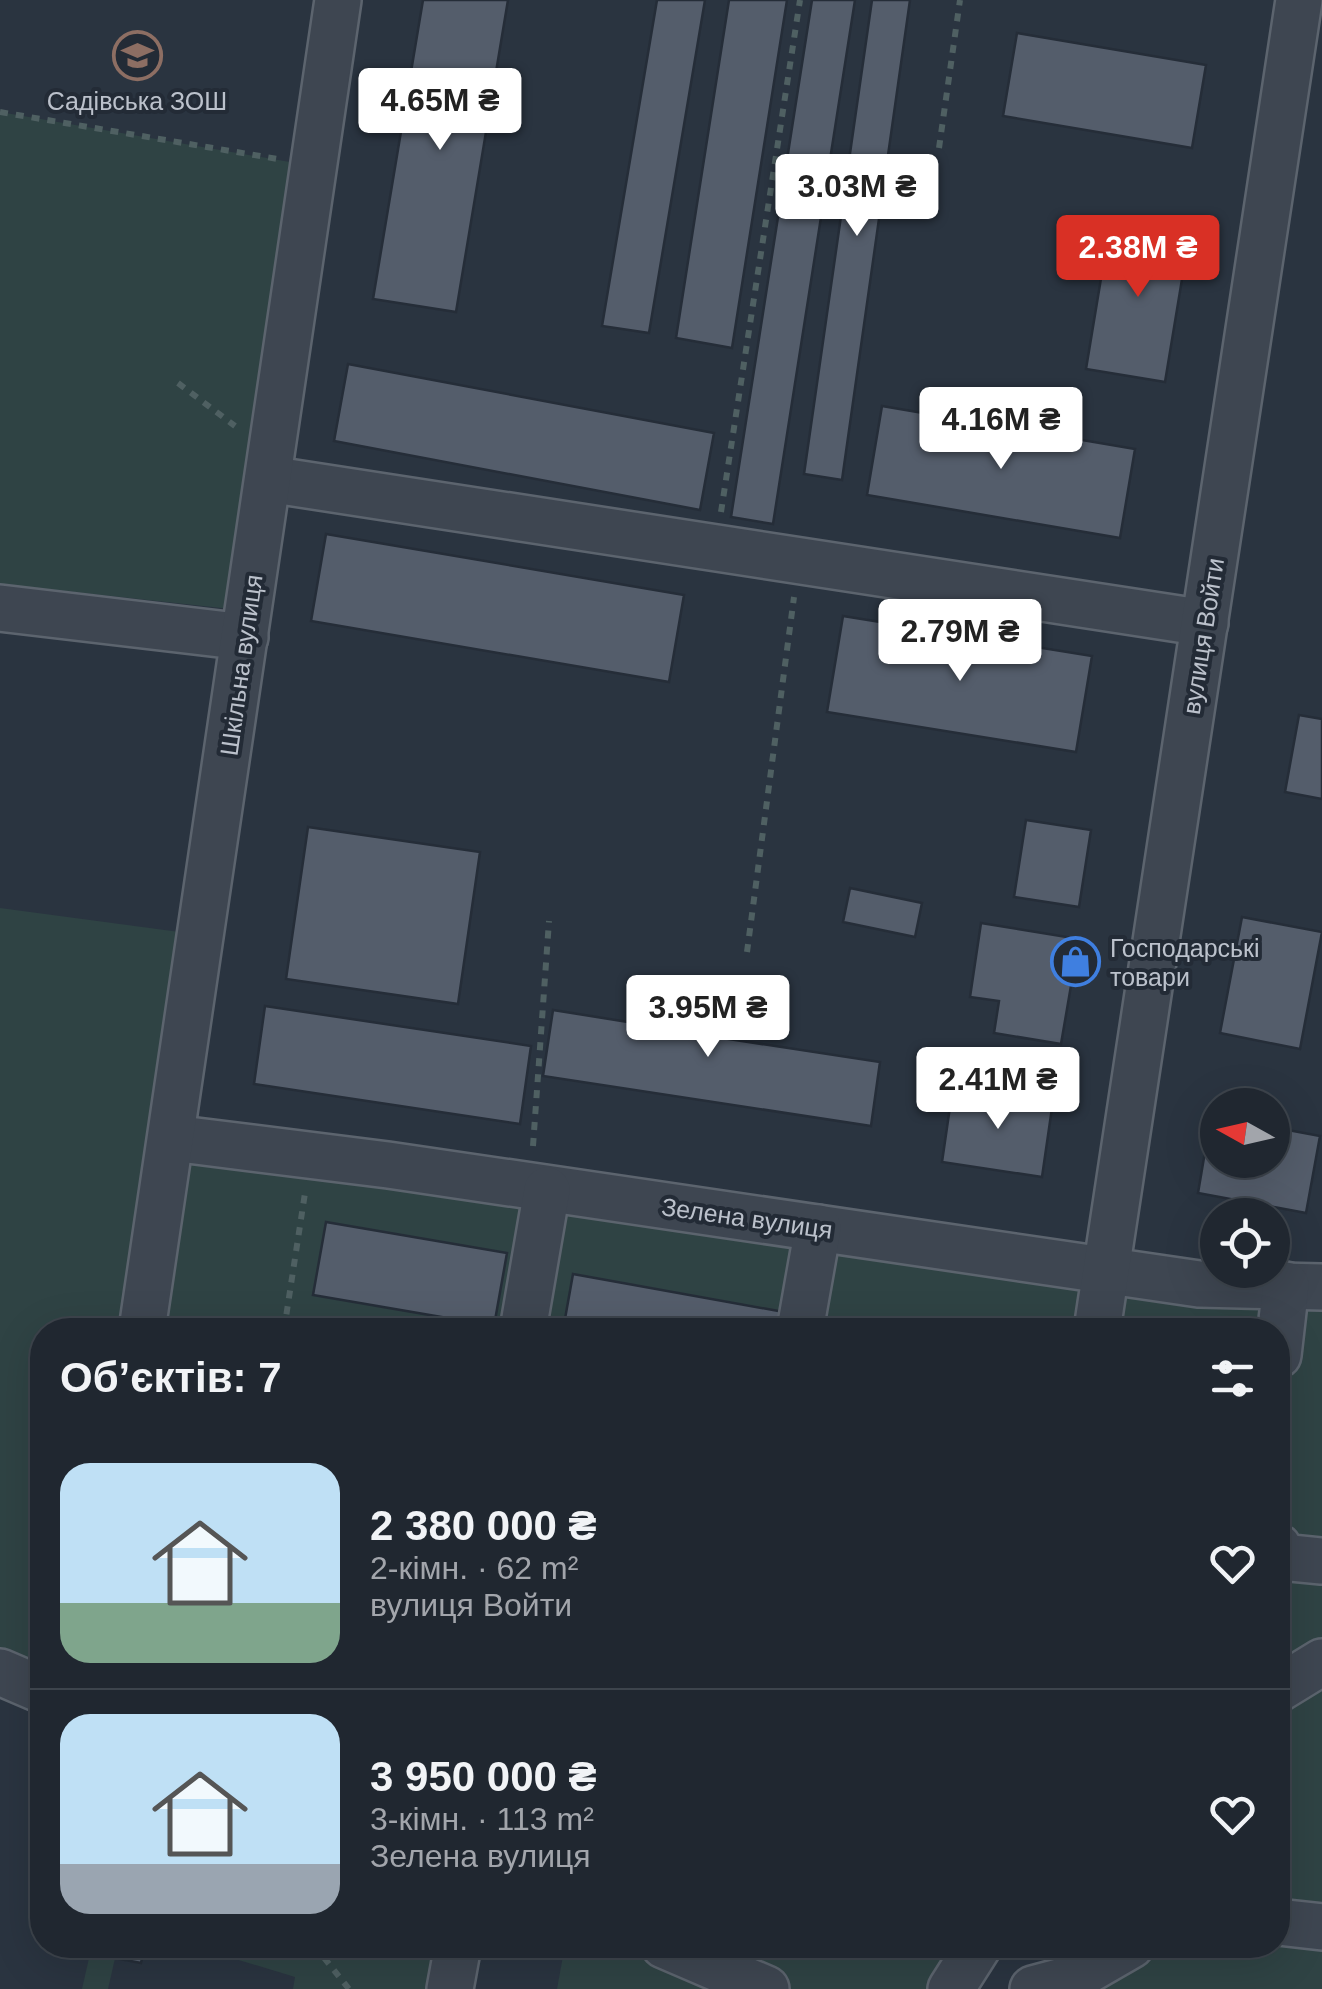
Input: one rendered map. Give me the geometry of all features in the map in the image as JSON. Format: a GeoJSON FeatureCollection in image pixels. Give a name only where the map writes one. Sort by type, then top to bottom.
{"type":"FeatureCollection","features":[{"type":"Feature","properties":{"kind":"street","name":"Шкільна вулиця"},"geometry":{"type":"LineString","coordinates":[[144,1318],[338,0]]}},
{"type":"Feature","properties":{"kind":"street","name":"вулиця Войти"},"geometry":{"type":"LineString","coordinates":[[1099,1318],[1299,0]]}},
{"type":"Feature","properties":{"kind":"street"},"geometry":{"type":"LineString","coordinates":[[270,466],[716,548],[1205,624]]}},
{"type":"Feature","properties":{"kind":"street"},"geometry":{"type":"LineString","coordinates":[[0,608],[244,637]]}},
{"type":"Feature","properties":{"kind":"street","name":"Зелена вулиця"},"geometry":{"type":"LineString","coordinates":[[172,1138],[1198,1284],[1304,1286]]}},
{"type":"Feature","properties":{"kind":"street"},"geometry":{"type":"LineString","coordinates":[[525,1318],[547,1190]]}},
{"type":"Feature","properties":{"kind":"street"},"geometry":{"type":"LineString","coordinates":[[802,1318],[818,1228]]}},
{"type":"Feature","properties":{"kind":"street"},"geometry":{"type":"LineString","coordinates":[[1290,1323],[1304,1286]]}},
{"type":"Feature","properties":{"kind":"street"},"geometry":{"type":"LineString","coordinates":[[1290,1558],[1322,1562]]}},
{"type":"Feature","properties":{"kind":"street"},"geometry":{"type":"LineString","coordinates":[[1290,1682],[1322,1662]]}},
{"type":"Feature","properties":{"kind":"street"},"geometry":{"type":"LineString","coordinates":[[0,1672],[30,1685]]}},
{"type":"Feature","properties":{"kind":"street"},"geometry":{"type":"LineString","coordinates":[[1290,1924],[1322,1928]]}},
{"type":"Feature","properties":{"kind":"street"},"geometry":{"type":"LineString","coordinates":[[450,1989],[456,1958]]}},
{"type":"Feature","properties":{"kind":"street"},"geometry":{"type":"LineString","coordinates":[[694,1958],[766,1989]]}},
{"type":"Feature","properties":{"kind":"street"},"geometry":{"type":"LineString","coordinates":[[948,1989],[956,1958]]}},
{"type":"Feature","properties":{"kind":"street"},"geometry":{"type":"LineString","coordinates":[[948,1989],[970,1958]]}},
{"type":"Feature","properties":{"kind":"street"},"geometry":{"type":"LineString","coordinates":[[1033,1989],[1074,1978],[1109,1958]]}},
{"type":"Feature","properties":{"kind":"path"},"geometry":{"type":"LineString","coordinates":[[716,548],[800,0]]}},
{"type":"Feature","properties":{"kind":"path"},"geometry":{"type":"LineString","coordinates":[[939,148],[960,0]]}},
{"type":"Feature","properties":{"kind":"path"},"geometry":{"type":"LineString","coordinates":[[0,112],[313,166]]}},
{"type":"Feature","properties":{"kind":"path"},"geometry":{"type":"LineString","coordinates":[[178,383],[270,466]]}},
{"type":"Feature","properties":{"kind":"path"},"geometry":{"type":"LineString","coordinates":[[747,952],[799,560]]}},
{"type":"Feature","properties":{"kind":"path"},"geometry":{"type":"LineString","coordinates":[[547,1190],[532,1152],[550,921]]}},
{"type":"Feature","properties":{"kind":"path"},"geometry":{"type":"LineString","coordinates":[[286,1318],[310,1157]]}},
{"type":"Feature","properties":{"kind":"path"},"geometry":{"type":"LineString","coordinates":[[324,1958],[349,1989]]}},
{"type":"Feature","properties":{"kind":"green space"},"geometry":{"type":"Polygon","coordinates":[[[0,112],[313,166],[249,611],[0,584],[0,112]]]}},
{"type":"Feature","properties":{"kind":"green space"},"geometry":{"type":"Polygon","coordinates":[[[0,908],[202,935],[140,1318],[30,1318],[30,1686],[0,1673],[0,908]]]}},
{"type":"Feature","properties":{"kind":"green space"},"geometry":{"type":"Polygon","coordinates":[[[172,1138],[1200,1270],[1200,1288],[1290,1288],[1290,1282],[1322,1286],[1322,1989],[1075,1989],[1072,1958],[1290,1958],[1290,1318],[809,1318],[574,1275],[565,1318],[144,1318],[172,1138]]]}},
{"type":"Feature","properties":{"kind":"green space"},"geometry":{"type":"Polygon","coordinates":[[[89,1958],[115,1958],[108,1989],[82,1989],[89,1958]]]}},
{"type":"Feature","properties":{"kind":"green space"},"geometry":{"type":"Polygon","coordinates":[[[232,1958],[456,1958],[450,1989],[293,1989],[295,1977],[232,1958]]]}},
{"type":"Feature","properties":{"kind":"green space"},"geometry":{"type":"Polygon","coordinates":[[[563,1958],[955,1958],[944,1989],[557,1989],[563,1958]]]}},
{"type":"Feature","properties":{"kind":"building"},"geometry":{"type":"Polygon","coordinates":[[[423,0],[508,0],[456,312],[373,299],[423,0]]]}},
{"type":"Feature","properties":{"kind":"building"},"geometry":{"type":"Polygon","coordinates":[[[657,0],[705,0],[649,333],[602,326],[657,0]]]}},
{"type":"Feature","properties":{"kind":"building"},"geometry":{"type":"Polygon","coordinates":[[[729,0],[787,0],[732,348],[676,338],[729,0]]]}},
{"type":"Feature","properties":{"kind":"building"},"geometry":{"type":"Polygon","coordinates":[[[812,0],[855,0],[773,524],[731,517],[812,0]]]}},
{"type":"Feature","properties":{"kind":"building"},"geometry":{"type":"Polygon","coordinates":[[[872,0],[910,0],[842,480],[804,474],[872,0]]]}},
{"type":"Feature","properties":{"kind":"building"},"geometry":{"type":"Polygon","coordinates":[[[1017,33],[1206,65],[1192,148],[1003,116],[1017,33]]]}},
{"type":"Feature","properties":{"kind":"building"},"geometry":{"type":"Polygon","coordinates":[[[1111,218],[1190,231],[1165,382],[1086,369],[1111,218]]]}},
{"type":"Feature","properties":{"kind":"building"},"geometry":{"type":"Polygon","coordinates":[[[348,364],[714,433],[700,510],[334,441],[348,364]]]}},
{"type":"Feature","properties":{"kind":"building"},"geometry":{"type":"Polygon","coordinates":[[[882,406],[1135,449],[1120,538],[867,495],[882,406]]]}},
{"type":"Feature","properties":{"kind":"building"},"geometry":{"type":"Polygon","coordinates":[[[326,534],[684,595],[669,682],[311,621],[326,534]]]}},
{"type":"Feature","properties":{"kind":"building"},"geometry":{"type":"Polygon","coordinates":[[[843,616],[1092,656],[1076,752],[827,712],[843,616]]]}},
{"type":"Feature","properties":{"kind":"building"},"geometry":{"type":"Polygon","coordinates":[[[1299,715],[1322,719],[1322,799],[1285,792],[1299,715]]]}},
{"type":"Feature","properties":{"kind":"building"},"geometry":{"type":"Polygon","coordinates":[[[1026,820],[1091,830],[1079,907],[1014,897],[1026,820]]]}},
{"type":"Feature","properties":{"kind":"building"},"geometry":{"type":"Polygon","coordinates":[[[308,827],[480,852],[458,1004],[286,979],[308,827]]]}},
{"type":"Feature","properties":{"kind":"building"},"geometry":{"type":"Polygon","coordinates":[[[850,888],[922,903],[915,937],[843,922],[850,888]]]}},
{"type":"Feature","properties":{"kind":"building"},"geometry":{"type":"Polygon","coordinates":[[[1242,917],[1322,932],[1300,1049],[1220,1033],[1242,917]]]}},
{"type":"Feature","properties":{"kind":"building"},"geometry":{"type":"Polygon","coordinates":[[[981,923],[1079,939],[1061,1044],[994,1033],[999,1001],[970,997],[981,923]]]}},
{"type":"Feature","properties":{"kind":"building"},"geometry":{"type":"Polygon","coordinates":[[[661,979],[730,990],[722,1038],[880,1062],[871,1126],[543,1076],[553,1010],[653,1026],[661,979]]]}},
{"type":"Feature","properties":{"kind":"building"},"geometry":{"type":"Polygon","coordinates":[[[265,1006],[531,1046],[520,1124],[254,1084],[265,1006]]]}},
{"type":"Feature","properties":{"kind":"building"},"geometry":{"type":"Polygon","coordinates":[[[953,1086],[1053,1101],[1042,1177],[942,1162],[953,1086]]]}},
{"type":"Feature","properties":{"kind":"building"},"geometry":{"type":"Polygon","coordinates":[[[1290,1130],[1320,1136],[1306,1213],[1290,1210],[1290,1198],[1225,1198],[1198,1193],[1201,1178],[1290,1178],[1290,1130]]]}},
{"type":"Feature","properties":{"kind":"building"},"geometry":{"type":"Polygon","coordinates":[[[326,1222],[507,1253],[495,1318],[447,1318],[313,1295],[326,1222]]]}},
{"type":"Feature","properties":{"kind":"building"},"geometry":{"type":"Polygon","coordinates":[[[573,1274],[784,1312],[783,1318],[565,1318],[573,1274]]]}},
{"type":"Feature","properties":{"kind":"building"},"geometry":{"type":"Polygon","coordinates":[[[115,1958],[142,1958],[141,1963],[115,1958]]]}},
{"type":"Feature","properties":{"kind":"place","name":"Садівська ЗОШ"},"geometry":{"type":"Point","coordinates":[137,55]}},
{"type":"Feature","properties":{"kind":"place","name":"Господарські товари"},"geometry":{"type":"Point","coordinates":[1075,962]}}]}
